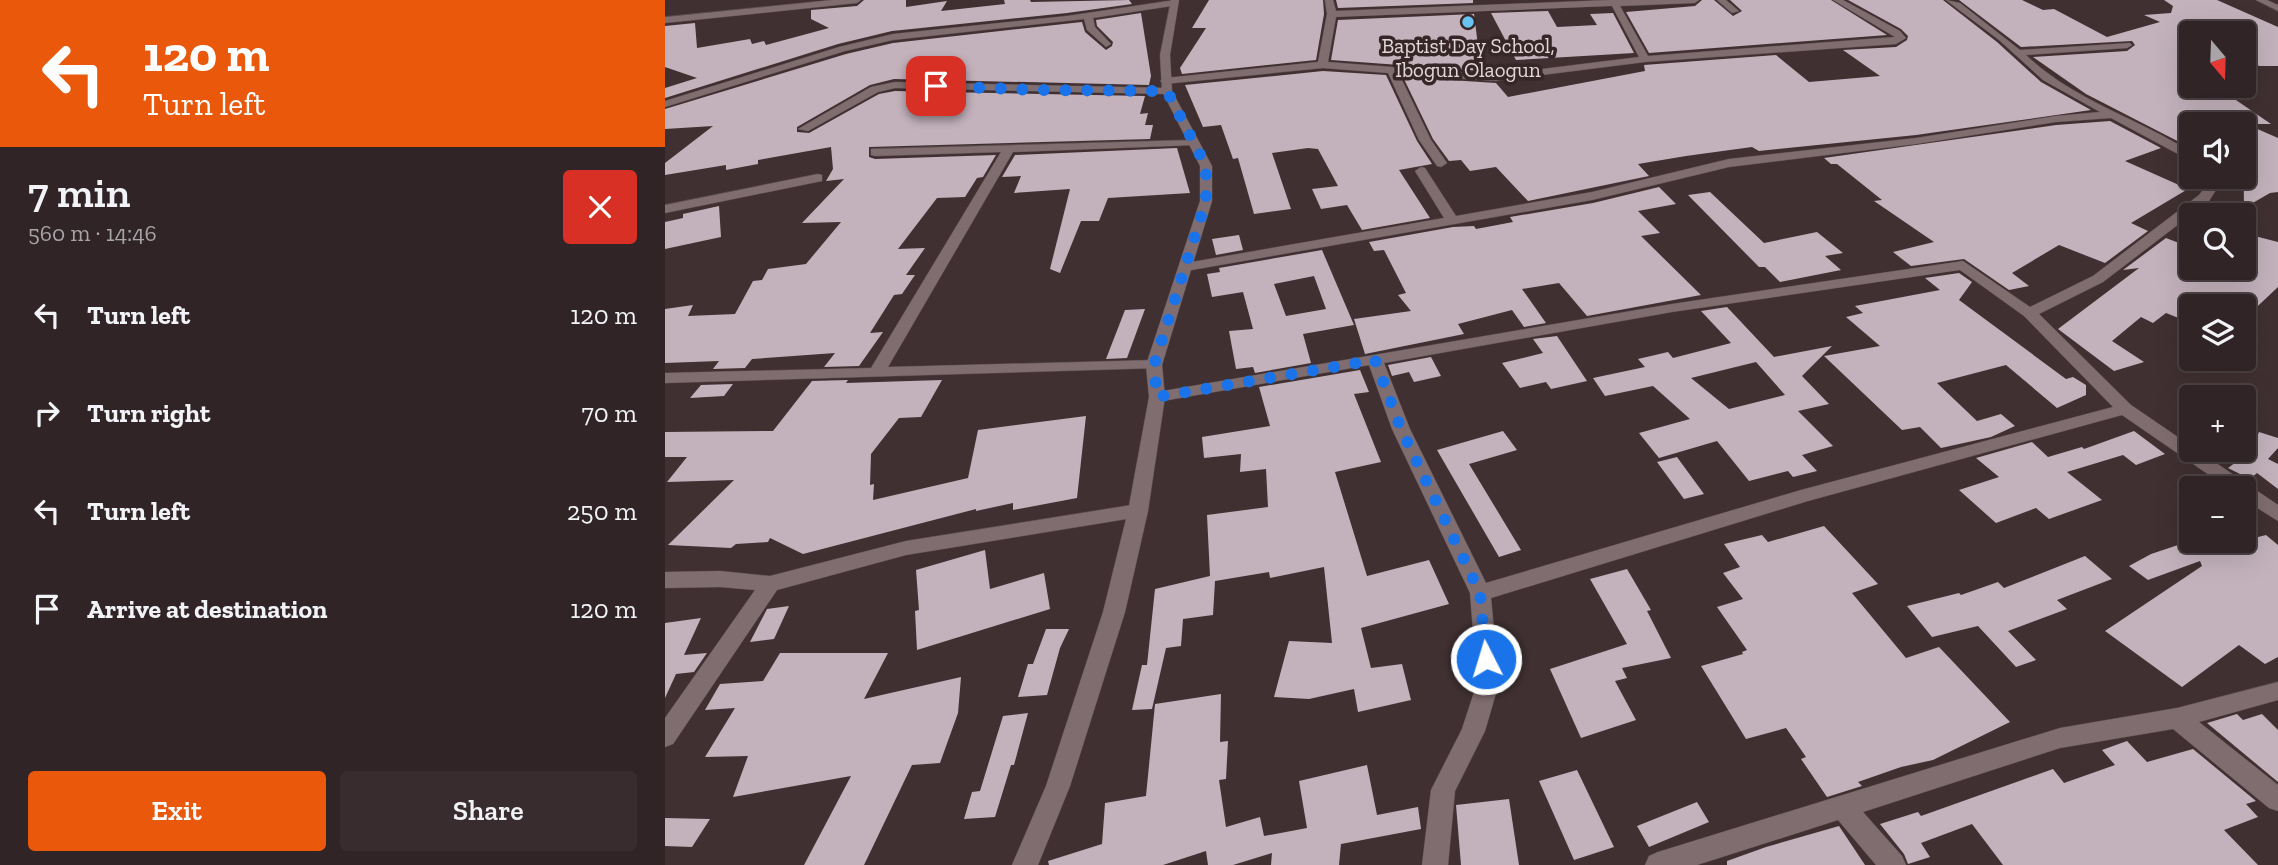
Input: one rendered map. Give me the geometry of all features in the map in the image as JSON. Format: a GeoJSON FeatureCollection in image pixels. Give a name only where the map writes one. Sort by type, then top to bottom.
{"type":"FeatureCollection","features":[{"type":"Feature","properties":{"kind":"street"},"geometry":{"type":"LineString","coordinates":[[665,20],[857,0]]}},
{"type":"Feature","properties":{"kind":"street"},"geometry":{"type":"LineString","coordinates":[[1323,65],[1332,14],[1329,0]]}},
{"type":"Feature","properties":{"kind":"street"},"geometry":{"type":"LineString","coordinates":[[1399,0],[1401,12]]}},
{"type":"Feature","properties":{"kind":"street"},"geometry":{"type":"LineString","coordinates":[[1332,14],[1695,0]]}},
{"type":"Feature","properties":{"kind":"street"},"geometry":{"type":"LineString","coordinates":[[1721,0],[1735,11]]}},
{"type":"Feature","properties":{"kind":"street"},"geometry":{"type":"LineString","coordinates":[[804,130],[875,89],[895,85],[1038,90],[1166,86],[1323,65],[1494,78],[1645,59],[1896,41],[1901,38],[1897,33],[1837,0]]}},
{"type":"Feature","properties":{"kind":"street"},"geometry":{"type":"LineString","coordinates":[[1950,0],[2004,40],[2055,84],[2179,150]]}},
{"type":"Feature","properties":{"kind":"street"},"geometry":{"type":"LineString","coordinates":[[2260,0],[2278,8]]}},
{"type":"Feature","properties":{"kind":"street"},"geometry":{"type":"LineString","coordinates":[[1075,18],[1079,14],[1078,2]]}},
{"type":"Feature","properties":{"kind":"street"},"geometry":{"type":"LineString","coordinates":[[665,104],[842,49],[893,37],[1075,18],[1175,2],[1162,61],[1166,86],[1192,143],[1206,166],[1206,201],[1154,365],[1157,397],[1138,511],[1110,624],[1058,786],[1025,865]]}},
{"type":"Feature","properties":{"kind":"street"},"geometry":{"type":"LineString","coordinates":[[1614,2],[1645,59]]}},
{"type":"Feature","properties":{"kind":"street"},"geometry":{"type":"LineString","coordinates":[[1087,16],[1090,28],[1106,44]]}},
{"type":"Feature","properties":{"kind":"street"},"geometry":{"type":"LineString","coordinates":[[2016,53],[2127,45]]}},
{"type":"Feature","properties":{"kind":"street"},"geometry":{"type":"LineString","coordinates":[[1392,70],[1425,140],[1441,163]]}},
{"type":"Feature","properties":{"kind":"street"},"geometry":{"type":"LineString","coordinates":[[1186,267],[1592,196],[1729,163],[2110,115]]}},
{"type":"Feature","properties":{"kind":"street"},"geometry":{"type":"LineString","coordinates":[[875,152],[1192,143]]}},
{"type":"Feature","properties":{"kind":"street"},"geometry":{"type":"LineString","coordinates":[[877,372],[1009,148]]}},
{"type":"Feature","properties":{"kind":"street"},"geometry":{"type":"LineString","coordinates":[[1421,171],[1453,222]]}},
{"type":"Feature","properties":{"kind":"street"},"geometry":{"type":"LineString","coordinates":[[665,209],[818,178]]}},
{"type":"Feature","properties":{"kind":"street"},"geometry":{"type":"LineString","coordinates":[[2029,313],[2098,279],[2204,198],[2210,189]]}},
{"type":"Feature","properties":{"kind":"street"},"geometry":{"type":"LineString","coordinates":[[1157,397],[1698,304],[1963,264],[2029,313],[2125,409],[2223,476]]}},
{"type":"Feature","properties":{"kind":"street"},"geometry":{"type":"LineString","coordinates":[[1375,360],[1401,429],[1480,593],[1488,684],[1473,731],[1443,790],[1435,865]]}},
{"type":"Feature","properties":{"kind":"street"},"geometry":{"type":"LineString","coordinates":[[665,378],[1154,365]]}},
{"type":"Feature","properties":{"kind":"street"},"geometry":{"type":"LineString","coordinates":[[1480,593],[1694,526],[1877,474],[2125,409]]}},
{"type":"Feature","properties":{"kind":"street"},"geometry":{"type":"LineString","coordinates":[[2256,499],[2278,514]]}},
{"type":"Feature","properties":{"kind":"street"},"geometry":{"type":"LineString","coordinates":[[665,580],[720,579],[770,584],[906,548],[1138,511]]}},
{"type":"Feature","properties":{"kind":"street"},"geometry":{"type":"LineString","coordinates":[[665,737],[770,584]]}},
{"type":"Feature","properties":{"kind":"street"},"geometry":{"type":"LineString","coordinates":[[1658,865],[2060,738],[2176,718],[2278,691]]}},
{"type":"Feature","properties":{"kind":"street"},"geometry":{"type":"LineString","coordinates":[[2176,718],[2278,800]]}},
{"type":"Feature","properties":{"kind":"street"},"geometry":{"type":"LineString","coordinates":[[1842,806],[1893,865]]}},
{"type":"Feature","properties":{"kind":"building"},"geometry":{"type":"Polygon","coordinates":[[[864,0],[906,0],[906,7],[947,1],[941,11],[1005,4],[1004,0],[1129,0],[1132,4],[892,31],[838,44],[665,98],[665,88],[697,78],[665,67],[665,26],[695,23],[697,48],[750,39],[752,44],[764,41],[766,45],[829,28],[811,19],[811,10],[857,6],[864,0]]]}},
{"type":"Feature","properties":{"kind":"building"},"geometry":{"type":"Polygon","coordinates":[[[1209,0],[1323,0],[1324,14],[1316,60],[1182,74],[1180,68],[1206,28],[1192,28],[1209,0]]]}},
{"type":"Feature","properties":{"kind":"building"},"geometry":{"type":"Polygon","coordinates":[[[1336,0],[1473,0],[1473,3],[1338,8],[1336,0]]]}},
{"type":"Feature","properties":{"kind":"building"},"geometry":{"type":"Polygon","coordinates":[[[1702,0],[1714,0],[1733,16],[1742,11],[1730,0],[1831,0],[1887,35],[1649,53],[1626,12],[1695,6],[1702,0]]]}},
{"type":"Feature","properties":{"kind":"building"},"geometry":{"type":"Polygon","coordinates":[[[1848,0],[1943,0],[1997,42],[2041,82],[2091,110],[1916,135],[1759,151],[1752,147],[1686,156],[1638,164],[1649,176],[1528,201],[1496,167],[1470,171],[1461,160],[1449,161],[1433,139],[1403,77],[1496,83],[1508,97],[1645,71],[1644,65],[1776,55],[1809,82],[1880,76],[1843,50],[1896,47],[1907,40],[1908,36],[1901,29],[1848,0]]]}},
{"type":"Feature","properties":{"kind":"building"},"geometry":{"type":"Polygon","coordinates":[[[1959,0],[2022,0],[2043,10],[2054,9],[2107,37],[2160,22],[2144,15],[2171,13],[2173,6],[2164,0],[2217,0],[2278,27],[2278,66],[2259,66],[2256,64],[2256,21],[2179,21],[2179,98],[2233,98],[2253,112],[2179,112],[2179,142],[2086,94],[2033,57],[2127,51],[2135,45],[2132,41],[2021,47],[1959,0]]]}},
{"type":"Feature","properties":{"kind":"building"},"geometry":{"type":"Polygon","coordinates":[[[1548,11],[1557,27],[1597,25],[1590,14],[1613,13],[1634,53],[1516,60],[1491,13],[1548,11]]]}},
{"type":"Feature","properties":{"kind":"building"},"geometry":{"type":"Polygon","coordinates":[[[1141,13],[1151,76],[1149,85],[894,79],[870,85],[797,127],[797,132],[809,133],[879,94],[895,91],[1145,96],[1140,114],[1148,113],[1145,125],[1153,125],[1150,139],[869,147],[869,157],[875,159],[996,155],[983,177],[977,178],[965,197],[937,198],[898,249],[925,248],[906,275],[915,275],[902,294],[894,295],[870,333],[883,332],[859,366],[824,367],[835,353],[752,359],[745,368],[713,369],[719,361],[665,363],[665,309],[693,305],[688,316],[735,314],[753,281],[762,280],[768,269],[806,264],[841,222],[802,223],[844,179],[826,181],[833,169],[831,147],[758,160],[758,164],[726,170],[726,165],[665,175],[665,163],[713,126],[665,129],[665,109],[846,54],[893,43],[1082,22],[1085,32],[1106,50],[1113,42],[1097,26],[1096,20],[1141,13]]]}},
{"type":"Feature","properties":{"kind":"building"},"geometry":{"type":"Polygon","coordinates":[[[1474,14],[1480,62],[1477,62],[1482,71],[1331,60],[1338,20],[1474,14]]]}},
{"type":"Feature","properties":{"kind":"building"},"geometry":{"type":"Polygon","coordinates":[[[1323,71],[1386,75],[1417,141],[1432,164],[1399,170],[1430,218],[1362,230],[1347,205],[1321,209],[1312,189],[1338,186],[1318,149],[1308,148],[1272,153],[1291,209],[1254,214],[1238,158],[1233,159],[1221,125],[1203,127],[1185,85],[1323,71]]]}},
{"type":"Feature","properties":{"kind":"building"},"geometry":{"type":"Polygon","coordinates":[[[2256,114],[2271,124],[2256,124],[2256,114]]]}},
{"type":"Feature","properties":{"kind":"building"},"geometry":{"type":"Polygon","coordinates":[[[2110,121],[2161,148],[2125,161],[2179,185],[2179,189],[2188,189],[2131,223],[2148,231],[2105,263],[2059,245],[2012,273],[2029,286],[2009,290],[1964,259],[1911,266],[1893,252],[1934,242],[1874,201],[1882,200],[1837,164],[1831,164],[1824,158],[2056,125],[2110,121]]]}},
{"type":"Feature","properties":{"kind":"building"},"geometry":{"type":"Polygon","coordinates":[[[2256,128],[2278,138],[2278,192],[2270,193],[2253,203],[2244,203],[2244,189],[2256,189],[2256,128]]]}},
{"type":"Feature","properties":{"kind":"building"},"geometry":{"type":"Polygon","coordinates":[[[1177,148],[1190,193],[1108,198],[1099,221],[1081,221],[1060,273],[1050,269],[1070,189],[1014,193],[1021,176],[1002,177],[1015,155],[1177,148]]]}},
{"type":"Feature","properties":{"kind":"building"},"geometry":{"type":"Polygon","coordinates":[[[1659,187],[1676,204],[1638,211],[1660,233],[1641,236],[1701,295],[1587,316],[1559,283],[1522,289],[1546,323],[1524,327],[1512,310],[1458,324],[1464,334],[1365,354],[1354,319],[1411,311],[1398,295],[1406,293],[1384,250],[1374,251],[1369,242],[1453,227],[1474,226],[1476,229],[1513,222],[1510,217],[1593,203],[1659,187]]]}},
{"type":"Feature","properties":{"kind":"building"},"geometry":{"type":"Polygon","coordinates":[[[1710,192],[1764,243],[1817,232],[1843,253],[1825,256],[1841,270],[1780,282],[1765,267],[1759,267],[1688,195],[1710,192]]]}},
{"type":"Feature","properties":{"kind":"building"},"geometry":{"type":"Polygon","coordinates":[[[719,206],[721,237],[665,249],[665,222],[683,218],[683,214],[719,206]]]}},
{"type":"Feature","properties":{"kind":"building"},"geometry":{"type":"Polygon","coordinates":[[[1239,235],[1243,250],[1216,255],[1212,239],[1239,235]]]}},
{"type":"Feature","properties":{"kind":"building"},"geometry":{"type":"Polygon","coordinates":[[[2256,236],[2278,242],[2278,287],[2256,308],[2256,294],[2179,294],[2179,318],[2166,313],[2153,323],[2141,317],[2112,341],[2144,362],[2114,371],[2058,329],[2139,268],[2123,270],[2166,238],[2179,243],[2179,280],[2256,280],[2256,236]]]}},
{"type":"Feature","properties":{"kind":"building"},"geometry":{"type":"Polygon","coordinates":[[[1322,250],[1354,325],[1303,334],[1311,363],[1255,373],[1253,367],[1236,369],[1229,331],[1253,329],[1243,292],[1212,297],[1207,274],[1220,272],[1219,268],[1322,250]],[[1314,276],[1274,284],[1286,316],[1326,309],[1314,276]]]}},
{"type":"Feature","properties":{"kind":"building"},"geometry":{"type":"Polygon","coordinates":[[[1959,273],[1972,282],[1959,300],[2066,379],[2073,377],[2086,385],[2086,395],[2057,408],[2006,365],[1937,383],[1977,421],[2001,414],[2015,426],[1991,437],[1941,448],[1920,427],[1902,430],[1824,356],[1880,346],[1846,317],[1863,313],[1855,306],[1940,290],[1925,278],[1959,273]]]}},
{"type":"Feature","properties":{"kind":"building"},"geometry":{"type":"Polygon","coordinates":[[[1727,307],[1774,357],[1832,346],[1802,376],[1829,404],[1798,411],[1833,446],[1802,455],[1817,471],[1793,477],[1788,471],[1749,481],[1717,441],[1659,458],[1639,433],[1690,419],[1653,386],[1605,396],[1593,378],[1645,367],[1638,359],[1668,352],[1673,358],[1731,343],[1701,311],[1727,307]],[[1756,362],[1691,378],[1729,409],[1785,395],[1756,362]]]}},
{"type":"Feature","properties":{"kind":"building"},"geometry":{"type":"Polygon","coordinates":[[[1145,309],[1127,358],[1106,359],[1125,310],[1145,309]]]}},
{"type":"Feature","properties":{"kind":"building"},"geometry":{"type":"Polygon","coordinates":[[[1557,336],[1587,381],[1551,389],[1546,382],[1520,388],[1502,363],[1543,353],[1533,339],[1557,336]]]}},
{"type":"Feature","properties":{"kind":"building"},"geometry":{"type":"Polygon","coordinates":[[[1431,357],[1441,376],[1414,382],[1409,372],[1392,376],[1388,365],[1431,357]]]}},
{"type":"Feature","properties":{"kind":"building"},"geometry":{"type":"Polygon","coordinates":[[[1360,370],[1369,392],[1354,394],[1381,462],[1335,472],[1367,576],[1429,560],[1449,604],[1361,628],[1371,668],[1402,664],[1411,700],[1358,712],[1354,689],[1309,699],[1274,697],[1289,641],[1332,643],[1324,567],[1270,578],[1269,572],[1215,581],[1213,615],[1183,619],[1181,646],[1166,648],[1152,709],[1132,710],[1142,665],[1147,665],[1155,589],[1210,576],[1207,515],[1268,507],[1266,469],[1240,472],[1241,454],[1204,458],[1202,437],[1270,426],[1259,387],[1360,370]]]}},
{"type":"Feature","properties":{"kind":"building"},"geometry":{"type":"Polygon","coordinates":[[[848,380],[846,383],[942,380],[921,417],[899,418],[871,454],[870,485],[874,484],[873,500],[968,478],[978,430],[1086,416],[1077,498],[1013,510],[1013,503],[976,509],[803,554],[770,538],[768,542],[736,544],[731,548],[668,545],[734,480],[667,482],[687,457],[665,457],[665,432],[773,431],[812,381],[848,380]]]}},
{"type":"Feature","properties":{"kind":"building"},"geometry":{"type":"Polygon","coordinates":[[[733,384],[724,396],[690,398],[701,385],[733,384]]]}},
{"type":"Feature","properties":{"kind":"building"},"geometry":{"type":"Polygon","coordinates":[[[1503,431],[1517,450],[1469,464],[1521,550],[1499,557],[1437,450],[1503,431]]]}},
{"type":"Feature","properties":{"kind":"building"},"geometry":{"type":"Polygon","coordinates":[[[2134,431],[2165,454],[2136,465],[2123,455],[2067,472],[2102,500],[2049,519],[2036,508],[1996,523],[1959,490],[1999,477],[1976,458],[2032,442],[2048,457],[2082,447],[2084,449],[2134,431]]]}},
{"type":"Feature","properties":{"kind":"building"},"geometry":{"type":"Polygon","coordinates":[[[2259,432],[2278,438],[2278,448],[2268,459],[2278,464],[2278,489],[2257,473],[2254,476],[2244,476],[2228,468],[2236,462],[2256,462],[2256,439],[2259,432]]]}},
{"type":"Feature","properties":{"kind":"building"},"geometry":{"type":"Polygon","coordinates":[[[1677,457],[1704,494],[1684,499],[1657,462],[1677,457]]]}},
{"type":"Feature","properties":{"kind":"building"},"geometry":{"type":"Polygon","coordinates":[[[1824,526],[1878,584],[1852,593],[1906,658],[1939,647],[2010,722],[1933,760],[1901,767],[1858,782],[1862,786],[1827,797],[1801,759],[1806,757],[1786,728],[1746,739],[1701,666],[1743,654],[1742,652],[1747,650],[1717,607],[1743,599],[1723,573],[1740,567],[1724,544],[1762,535],[1768,542],[1824,526]]]}},
{"type":"Feature","properties":{"kind":"building"},"geometry":{"type":"Polygon","coordinates":[[[2266,535],[2278,545],[2278,657],[2265,664],[2239,645],[2182,687],[2105,631],[2202,566],[2200,561],[2148,580],[2129,566],[2151,554],[2179,545],[2179,553],[2256,553],[2256,538],[2266,535]]]}},
{"type":"Feature","properties":{"kind":"building"},"geometry":{"type":"Polygon","coordinates":[[[985,550],[990,589],[1044,573],[1050,609],[917,650],[915,611],[919,610],[916,570],[985,550]]]}},
{"type":"Feature","properties":{"kind":"building"},"geometry":{"type":"Polygon","coordinates":[[[2085,556],[2112,579],[2057,600],[2067,609],[2008,631],[2036,660],[2016,667],[1978,626],[1932,637],[1907,606],[1959,593],[1961,595],[1998,582],[2004,588],[2085,556]]]}},
{"type":"Feature","properties":{"kind":"building"},"geometry":{"type":"Polygon","coordinates":[[[1627,569],[1651,610],[1647,611],[1671,658],[1622,668],[1627,678],[1615,681],[1636,720],[1581,738],[1550,669],[1627,644],[1590,579],[1627,569]]]}},
{"type":"Feature","properties":{"kind":"building"},"geometry":{"type":"Polygon","coordinates":[[[789,606],[774,639],[750,642],[767,609],[789,606]]]}},
{"type":"Feature","properties":{"kind":"building"},"geometry":{"type":"Polygon","coordinates":[[[701,618],[684,655],[707,653],[694,672],[676,674],[665,698],[665,623],[701,618]]]}},
{"type":"Feature","properties":{"kind":"building"},"geometry":{"type":"Polygon","coordinates":[[[1046,629],[1069,629],[1060,648],[1047,695],[1018,697],[1028,664],[1033,664],[1046,629]]]}},
{"type":"Feature","properties":{"kind":"building"},"geometry":{"type":"Polygon","coordinates":[[[780,653],[888,653],[864,699],[961,677],[958,713],[940,763],[912,765],[864,865],[804,865],[851,776],[733,797],[748,756],[705,757],[735,708],[705,710],[720,684],[763,681],[780,653]]]}},
{"type":"Feature","properties":{"kind":"building"},"geometry":{"type":"Polygon","coordinates":[[[1221,694],[1220,742],[1228,741],[1226,779],[1219,780],[1226,827],[1260,817],[1264,836],[1307,828],[1299,781],[1367,765],[1377,815],[1418,807],[1421,829],[1341,844],[1339,865],[1271,865],[1272,853],[1233,865],[1208,865],[1206,851],[1163,865],[1049,865],[1048,861],[1102,844],[1105,803],[1146,796],[1155,704],[1221,694]]]}},
{"type":"Feature","properties":{"kind":"building"},"geometry":{"type":"Polygon","coordinates":[[[1028,713],[1014,765],[1011,765],[995,817],[964,819],[972,792],[980,791],[1003,716],[1028,713]]]}},
{"type":"Feature","properties":{"kind":"building"},"geometry":{"type":"Polygon","coordinates":[[[2237,714],[2243,720],[2262,714],[2278,730],[2278,782],[2207,723],[2237,714]]]}},
{"type":"Feature","properties":{"kind":"building"},"geometry":{"type":"Polygon","coordinates":[[[2127,741],[2147,762],[2193,749],[2256,801],[2246,804],[2258,817],[2224,830],[2258,865],[2003,865],[1972,824],[1921,843],[1930,857],[1908,864],[1904,854],[1880,824],[1918,812],[1921,816],[2053,769],[2064,783],[2115,765],[2102,750],[2127,741]]]}},
{"type":"Feature","properties":{"kind":"building"},"geometry":{"type":"Polygon","coordinates":[[[1577,770],[1614,847],[1574,860],[1539,781],[1577,770]]]}},
{"type":"Feature","properties":{"kind":"building"},"geometry":{"type":"Polygon","coordinates":[[[1509,799],[1519,865],[1461,865],[1456,805],[1509,799]]]}},
{"type":"Feature","properties":{"kind":"building"},"geometry":{"type":"Polygon","coordinates":[[[1697,802],[1709,822],[1649,847],[1637,826],[1697,802]]]}},
{"type":"Feature","properties":{"kind":"building"},"geometry":{"type":"Polygon","coordinates":[[[665,818],[710,819],[692,847],[665,846],[665,818]]]}},
{"type":"Feature","properties":{"kind":"building"},"geometry":{"type":"Polygon","coordinates":[[[1839,826],[1865,865],[1727,865],[1727,861],[1766,847],[1839,826]]]}},
{"type":"Feature","properties":{"kind":"place","name":"Baptist Day School, Ibogun Olaogun"},"geometry":{"type":"Point","coordinates":[1468,22]}},
{"type":"Feature","properties":{"kind":"route"},"geometry":{"type":"LineString","coordinates":[[936,86],[1167,91],[1206,166],[1206,201],[1154,365],[1157,397],[1375,360],[1401,429],[1480,593],[1486,659]]}}]}
